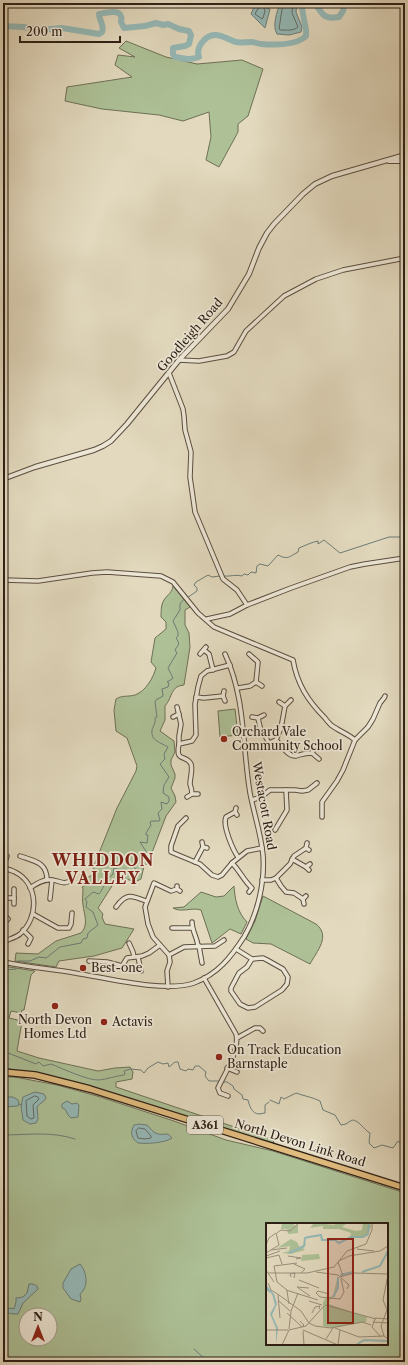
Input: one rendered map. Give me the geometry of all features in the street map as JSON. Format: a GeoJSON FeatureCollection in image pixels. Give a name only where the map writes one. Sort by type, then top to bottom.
{"type":"FeatureCollection","features":[{"type":"Feature","properties":{"kind":"highway","name":"North Devon Link Road"},"geometry":{"type":"LineString","coordinates":[[3,1072],[35,1075],[90,1089],[405,1188]]}},
{"type":"Feature","properties":{"kind":"street","name":"Goodleigh Road"},"geometry":{"type":"LineString","coordinates":[[3,479],[35,467],[94,450],[111,441],[127,424],[179,360],[228,309],[249,274],[259,248],[267,233],[303,194],[315,184],[332,176],[405,154]]}},
{"type":"Feature","properties":{"kind":"street"},"geometry":{"type":"LineString","coordinates":[[385,161],[405,161]]}},
{"type":"Feature","properties":{"kind":"street"},"geometry":{"type":"LineString","coordinates":[[179,360],[199,361],[231,354],[234,352],[246,331],[284,296],[316,278],[343,270],[405,258]]}},
{"type":"Feature","properties":{"kind":"street"},"geometry":{"type":"LineString","coordinates":[[169,373],[183,409],[185,430],[191,452],[190,477],[195,512],[222,576],[237,590],[247,605]]}},
{"type":"Feature","properties":{"kind":"street"},"geometry":{"type":"LineString","coordinates":[[207,619],[230,614],[247,605],[350,567],[405,558]]}},
{"type":"Feature","properties":{"kind":"street"},"geometry":{"type":"LineString","coordinates":[[3,580],[38,581],[100,572],[161,576],[172,582],[198,613],[207,619],[208,623],[214,627],[293,660],[297,679],[306,696],[316,710],[331,725],[355,740]]}},
{"type":"Feature","properties":{"kind":"street"},"geometry":{"type":"LineString","coordinates":[[200,654],[205,648],[209,654],[213,670]]}},
{"type":"Feature","properties":{"kind":"street","name":"Westacott Road"},"geometry":{"type":"LineString","coordinates":[[3,962],[168,986],[189,984],[204,978],[222,966],[236,949],[248,930],[256,910],[262,880],[262,848],[252,800],[238,688],[225,654]]}},
{"type":"Feature","properties":{"kind":"street"},"geometry":{"type":"LineString","coordinates":[[248,654],[258,662],[259,665],[256,672],[256,682]]}},
{"type":"Feature","properties":{"kind":"street"},"geometry":{"type":"LineString","coordinates":[[179,744],[192,741],[196,735],[194,717],[196,697],[202,674],[206,671],[230,665]]}},
{"type":"Feature","properties":{"kind":"street"},"geometry":{"type":"LineString","coordinates":[[256,682],[262,686]]}},
{"type":"Feature","properties":{"kind":"street"},"geometry":{"type":"LineString","coordinates":[[238,688],[250,686],[256,682]]}},
{"type":"Feature","properties":{"kind":"street"},"geometry":{"type":"LineString","coordinates":[[224,691],[223,696],[225,701]]}},
{"type":"Feature","properties":{"kind":"street"},"geometry":{"type":"LineString","coordinates":[[196,697],[204,698],[223,696]]}},
{"type":"Feature","properties":{"kind":"street"},"geometry":{"type":"LineString","coordinates":[[322,817],[322,802],[343,770],[355,740],[370,723],[380,702],[385,696]]}},
{"type":"Feature","properties":{"kind":"street"},"geometry":{"type":"LineString","coordinates":[[245,748],[262,746],[276,740],[281,728],[285,706],[291,700]]}},
{"type":"Feature","properties":{"kind":"street"},"geometry":{"type":"LineString","coordinates":[[279,702],[285,706]]}},
{"type":"Feature","properties":{"kind":"street"},"geometry":{"type":"LineString","coordinates":[[177,707],[181,724],[178,751],[180,757],[188,761],[191,766],[190,785],[192,794]]}},
{"type":"Feature","properties":{"kind":"street"},"geometry":{"type":"LineString","coordinates":[[173,717],[179,714]]}},
{"type":"Feature","properties":{"kind":"street"},"geometry":{"type":"LineString","coordinates":[[252,717],[258,718],[264,716]]}},
{"type":"Feature","properties":{"kind":"street"},"geometry":{"type":"LineString","coordinates":[[258,718],[260,727],[269,743]]}},
{"type":"Feature","properties":{"kind":"street"},"geometry":{"type":"LineString","coordinates":[[276,740],[290,755],[296,756],[304,753],[312,753],[318,760]]}},
{"type":"Feature","properties":{"kind":"street"},"geometry":{"type":"LineString","coordinates":[[312,753],[315,747]]}},
{"type":"Feature","properties":{"kind":"street"},"geometry":{"type":"LineString","coordinates":[[252,800],[261,797],[270,790],[295,790],[302,792],[317,783]]}},
{"type":"Feature","properties":{"kind":"street"},"geometry":{"type":"LineString","coordinates":[[312,787],[315,791]]}},
{"type":"Feature","properties":{"kind":"street"},"geometry":{"type":"LineString","coordinates":[[276,830],[287,810],[286,790]]}},
{"type":"Feature","properties":{"kind":"street"},"geometry":{"type":"LineString","coordinates":[[187,797],[192,794],[198,794]]}},
{"type":"Feature","properties":{"kind":"street"},"geometry":{"type":"LineString","coordinates":[[236,811],[226,817],[224,823],[232,846],[238,857]]}},
{"type":"Feature","properties":{"kind":"street"},"geometry":{"type":"LineString","coordinates":[[187,817],[180,823],[170,849],[172,853],[203,866],[212,875],[218,877],[222,875],[238,857],[247,851],[262,848]]}},
{"type":"Feature","properties":{"kind":"street"},"geometry":{"type":"LineString","coordinates":[[274,822],[279,824]]}},
{"type":"Feature","properties":{"kind":"street"},"geometry":{"type":"LineString","coordinates":[[262,880],[271,880],[276,878],[290,864],[294,856],[308,849],[307,843]]}},
{"type":"Feature","properties":{"kind":"street"},"geometry":{"type":"LineString","coordinates":[[196,862],[204,846]]}},
{"type":"Feature","properties":{"kind":"street"},"geometry":{"type":"LineString","coordinates":[[4,940],[16,936],[29,924],[33,914],[34,901],[27,882],[16,872],[3,868],[7,856]]}},
{"type":"Feature","properties":{"kind":"street"},"geometry":{"type":"LineString","coordinates":[[20,856],[42,865],[47,871],[50,880],[50,899]]}},
{"type":"Feature","properties":{"kind":"street"},"geometry":{"type":"LineString","coordinates":[[292,860],[308,866],[309,870]]}},
{"type":"Feature","properties":{"kind":"street"},"geometry":{"type":"LineString","coordinates":[[232,863],[244,880],[252,888],[250,892]]}},
{"type":"Feature","properties":{"kind":"street"},"geometry":{"type":"LineString","coordinates":[[276,878],[286,892],[305,897],[304,904]]}},
{"type":"Feature","properties":{"kind":"street"},"geometry":{"type":"LineString","coordinates":[[30,888],[50,880],[65,883],[72,880]]}},
{"type":"Feature","properties":{"kind":"street"},"geometry":{"type":"LineString","coordinates":[[168,986],[167,971],[170,962],[169,955],[150,931],[145,912],[146,901],[154,882],[170,890],[178,889]]}},
{"type":"Feature","properties":{"kind":"street"},"geometry":{"type":"LineString","coordinates":[[14,889],[14,904]]}},
{"type":"Feature","properties":{"kind":"street"},"geometry":{"type":"LineString","coordinates":[[116,909],[119,902],[127,896],[134,896],[146,901]]}},
{"type":"Feature","properties":{"kind":"street"},"geometry":{"type":"LineString","coordinates":[[3,898],[14,898]]}},
{"type":"Feature","properties":{"kind":"street"},"geometry":{"type":"LineString","coordinates":[[3,914],[8,919],[3,924]]}},
{"type":"Feature","properties":{"kind":"street"},"geometry":{"type":"LineString","coordinates":[[33,914],[58,928],[69,928],[72,914]]}},
{"type":"Feature","properties":{"kind":"street"},"geometry":{"type":"LineString","coordinates":[[192,922],[192,928],[202,963]]}},
{"type":"Feature","properties":{"kind":"street"},"geometry":{"type":"LineString","coordinates":[[172,928],[192,928]]}},
{"type":"Feature","properties":{"kind":"street"},"geometry":{"type":"LineString","coordinates":[[23,930],[31,938],[28,944]]}},
{"type":"Feature","properties":{"kind":"street"},"geometry":{"type":"LineString","coordinates":[[169,955],[184,947],[215,946],[224,940]]}},
{"type":"Feature","properties":{"kind":"street"},"geometry":{"type":"LineString","coordinates":[[129,943],[141,971]]}},
{"type":"Feature","properties":{"kind":"street"},"geometry":{"type":"LineString","coordinates":[[89,961],[107,962],[121,968],[127,958],[136,957],[149,952],[160,945]]}},
{"type":"Feature","properties":{"kind":"street"},"geometry":{"type":"LineString","coordinates":[[236,949],[252,959],[264,958],[283,969],[287,975],[288,981],[285,987],[255,1007],[247,1008],[240,1004],[231,991],[231,988],[239,973],[249,965],[252,959]]}},
{"type":"Feature","properties":{"kind":"street"},"geometry":{"type":"LineString","coordinates":[[204,978],[237,1038],[236,1049],[218,1088],[219,1092],[228,1096]]}},
{"type":"Feature","properties":{"kind":"street"},"geometry":{"type":"LineString","coordinates":[[267,992],[270,997]]}},
{"type":"Feature","properties":{"kind":"street"},"geometry":{"type":"LineString","coordinates":[[246,1014],[247,1008]]}},
{"type":"Feature","properties":{"kind":"street"},"geometry":{"type":"LineString","coordinates":[[237,1038],[255,1028],[260,1028],[263,1031]]}},
{"type":"Feature","properties":{"kind":"street"},"geometry":{"type":"LineString","coordinates":[[227,1068],[237,1072]]}},
{"type":"Feature","properties":{"kind":"green space"},"geometry":{"type":"Polygon","coordinates":[[[126,41],[166,57],[197,64],[242,60],[263,69],[248,116],[238,124],[238,132],[219,167],[206,160],[211,137],[209,112],[183,121],[159,115],[102,109],[65,101],[67,87],[132,77],[115,65],[118,55],[135,57],[119,48],[126,41]]]}},
{"type":"Feature","properties":{"kind":"green space"},"geometry":{"type":"Polygon","coordinates":[[[173,586],[190,607],[185,610],[185,625],[189,633],[190,647],[184,685],[176,687],[165,706],[165,720],[160,731],[174,741],[175,752],[171,760],[171,765],[175,778],[171,788],[176,802],[166,816],[148,863],[144,866],[141,879],[135,882],[121,877],[117,878],[98,908],[103,914],[102,917],[105,924],[134,929],[122,948],[94,956],[59,961],[56,967],[15,961],[16,953],[38,954],[56,941],[81,933],[85,927],[82,887],[90,883],[87,878],[96,873],[93,868],[117,808],[136,771],[137,766],[127,738],[116,731],[114,710],[116,699],[139,693],[146,687],[153,676],[156,668],[151,662],[155,638],[166,629],[166,622],[161,617],[162,606],[173,586]]]}},
{"type":"Feature","properties":{"kind":"green space"},"geometry":{"type":"Polygon","coordinates":[[[235,709],[238,735],[220,737],[218,711],[235,709]]]}},
{"type":"Feature","properties":{"kind":"green space"},"geometry":{"type":"Polygon","coordinates":[[[234,886],[239,910],[247,922],[241,934],[230,929],[212,943],[201,910],[179,910],[173,908],[184,907],[201,892],[216,897],[224,896],[234,886]]]}},
{"type":"Feature","properties":{"kind":"green space"},"geometry":{"type":"Polygon","coordinates":[[[263,896],[316,924],[320,929],[323,939],[310,964],[271,944],[253,943],[246,939],[255,921],[263,896]]]}},
{"type":"Feature","properties":{"kind":"green space"},"geometry":{"type":"Polygon","coordinates":[[[3,966],[35,971],[31,975],[24,1010],[22,1010],[21,1013],[11,1011],[9,1018],[22,1021],[17,1051],[39,1058],[98,1071],[130,1067],[133,1072],[132,1079],[116,1082],[116,1087],[267,1138],[272,1137],[274,1143],[42,1075],[3,1068],[3,966]]]}},
{"type":"Feature","properties":{"kind":"green space"},"geometry":{"type":"Polygon","coordinates":[[[3,1077],[15,1077],[57,1085],[97,1096],[226,1140],[273,1151],[405,1193],[405,1362],[3,1362],[3,1077]]]}},
{"type":"Feature","properties":{"kind":"water"},"geometry":{"type":"Polygon","coordinates":[[[280,3],[297,3],[296,12],[302,27],[301,32],[289,35],[277,34],[275,23],[280,3]]]}},
{"type":"Feature","properties":{"kind":"water"},"geometry":{"type":"Polygon","coordinates":[[[257,5],[270,9],[265,28],[251,14],[254,7],[257,5]]]}},
{"type":"Feature","properties":{"kind":"water"},"geometry":{"type":"Polygon","coordinates":[[[35,1092],[44,1094],[46,1098],[37,1107],[38,1119],[36,1123],[30,1124],[23,1120],[21,1106],[23,1097],[35,1092]]]}},
{"type":"Feature","properties":{"kind":"water"},"geometry":{"type":"Polygon","coordinates":[[[3,1097],[13,1097],[18,1100],[18,1106],[3,1107],[3,1097]]]}},
{"type":"Feature","properties":{"kind":"water"},"geometry":{"type":"Polygon","coordinates":[[[67,1101],[72,1104],[77,1103],[79,1105],[78,1117],[71,1118],[65,1109],[62,1108],[62,1104],[67,1101]]]}},
{"type":"Feature","properties":{"kind":"water"},"geometry":{"type":"Polygon","coordinates":[[[134,1125],[147,1125],[156,1133],[168,1134],[172,1138],[156,1143],[138,1143],[133,1137],[132,1130],[134,1125]]]}},
{"type":"Feature","properties":{"kind":"water"},"geometry":{"type":"Polygon","coordinates":[[[80,1264],[84,1271],[86,1284],[80,1294],[80,1302],[71,1299],[63,1288],[63,1283],[71,1269],[80,1264]]]}},
{"type":"Feature","properties":{"kind":"water"},"geometry":{"type":"Polygon","coordinates":[[[29,1284],[37,1286],[38,1289],[23,1303],[21,1307],[18,1307],[18,1314],[10,1314],[4,1310],[11,1308],[14,1309],[16,1298],[23,1297],[27,1293],[29,1284]]]}},
{"type":"Feature","properties":{"kind":"waterway"},"geometry":{"type":"LineString","coordinates":[[3,26],[41,30],[62,28],[99,34],[103,30],[99,14],[114,12],[120,15],[124,28],[145,26],[156,23],[163,25],[168,24],[179,29],[189,31],[191,35],[189,44],[173,48],[173,54],[175,57],[190,59],[199,57],[198,53],[202,42],[208,37],[215,35],[236,42],[253,42],[278,45],[297,42],[306,36],[301,3]]}},
{"type":"Feature","properties":{"kind":"waterway"},"geometry":{"type":"LineString","coordinates":[[315,3],[324,15],[330,18],[339,17],[343,11],[345,3]]}},
{"type":"Feature","properties":{"kind":"waterway"},"geometry":{"type":"LineString","coordinates":[[223,576],[242,576],[244,574],[248,575],[251,572],[256,573],[257,566],[260,564],[268,566],[278,555],[288,557],[298,552],[299,548],[318,541],[318,544],[324,540],[340,553],[389,537],[405,537]]}},
{"type":"Feature","properties":{"kind":"waterway"},"geometry":{"type":"LineString","coordinates":[[187,598],[197,591],[197,588],[194,585],[196,582],[208,575],[212,577],[220,576]]}},
{"type":"Feature","properties":{"kind":"waterway"},"geometry":{"type":"LineString","coordinates":[[18,961],[30,961],[39,957],[46,958],[60,947],[81,943],[83,939],[87,938],[88,933],[98,925],[93,912],[86,907],[87,902],[85,899],[93,892],[99,894],[105,882],[113,874],[114,868],[121,870],[126,869],[131,874],[136,870],[132,863],[139,860],[147,853],[140,842],[147,843],[148,835],[146,835],[146,833],[151,825],[151,821],[160,820],[158,813],[162,809],[161,802],[167,804],[169,801],[169,797],[163,793],[164,785],[169,777],[160,764],[165,759],[164,754],[168,747],[153,737],[152,730],[155,723],[155,718],[157,717],[155,702],[163,696],[162,689],[168,687],[169,683],[167,682],[173,678],[168,668],[177,653],[175,650],[178,644],[176,638],[178,636],[178,632],[173,621],[180,610],[180,604],[184,599]]}},
{"type":"Feature","properties":{"kind":"waterway"},"geometry":{"type":"LineString","coordinates":[[3,972],[5,970],[16,969]]}},
{"type":"Feature","properties":{"kind":"waterway"},"geometry":{"type":"LineString","coordinates":[[3,1051],[36,1064],[39,1062],[43,1066],[51,1064],[94,1080],[102,1080],[124,1075],[124,1071],[130,1069],[141,1070],[144,1073],[148,1068],[158,1062],[163,1064],[168,1063],[169,1067],[175,1062],[178,1062],[180,1069],[186,1071],[188,1069],[193,1070],[195,1066],[199,1066],[206,1072],[205,1076],[209,1081],[220,1081]]}},
{"type":"Feature","properties":{"kind":"waterway"},"geometry":{"type":"LineString","coordinates":[[223,1082],[227,1082],[233,1086],[234,1089],[242,1095],[243,1099],[248,1100],[254,1113],[265,1113],[265,1105],[269,1102]]}},
{"type":"Feature","properties":{"kind":"waterway"},"geometry":{"type":"LineString","coordinates":[[270,1100],[279,1104],[281,1097],[284,1099],[296,1093],[314,1098],[320,1101],[323,1110],[335,1115],[341,1125],[352,1120],[359,1123],[370,1133],[369,1143],[374,1148],[382,1145],[393,1148],[398,1141],[400,1143],[405,1142]]}},
{"type":"Feature","properties":{"kind":"waterway"},"geometry":{"type":"LineString","coordinates":[[3,1135],[48,1134],[75,1139]]}},
{"type":"Feature","properties":{"kind":"waterway"},"geometry":{"type":"LineString","coordinates":[[194,1349],[207,1361]]}},
{"type":"Feature","properties":{"kind":"place","name":"Orchard Vale Community School"},"geometry":{"type":"Point","coordinates":[224,739]}},
{"type":"Feature","properties":{"kind":"place","name":"Best-one"},"geometry":{"type":"Point","coordinates":[83,968]}},
{"type":"Feature","properties":{"kind":"place","name":"North Devon Homes Ltd"},"geometry":{"type":"Point","coordinates":[55,1006]}},
{"type":"Feature","properties":{"kind":"place","name":"Actavis"},"geometry":{"type":"Point","coordinates":[104,1022]}},
{"type":"Feature","properties":{"kind":"place","name":"On Track Education Barnstaple"},"geometry":{"type":"Point","coordinates":[219,1057]}},
{"type":"Feature","properties":{"kind":"district","name":"WHIDDON VALLEY"},"geometry":{"type":"Point","coordinates":[103,869]}}]}
